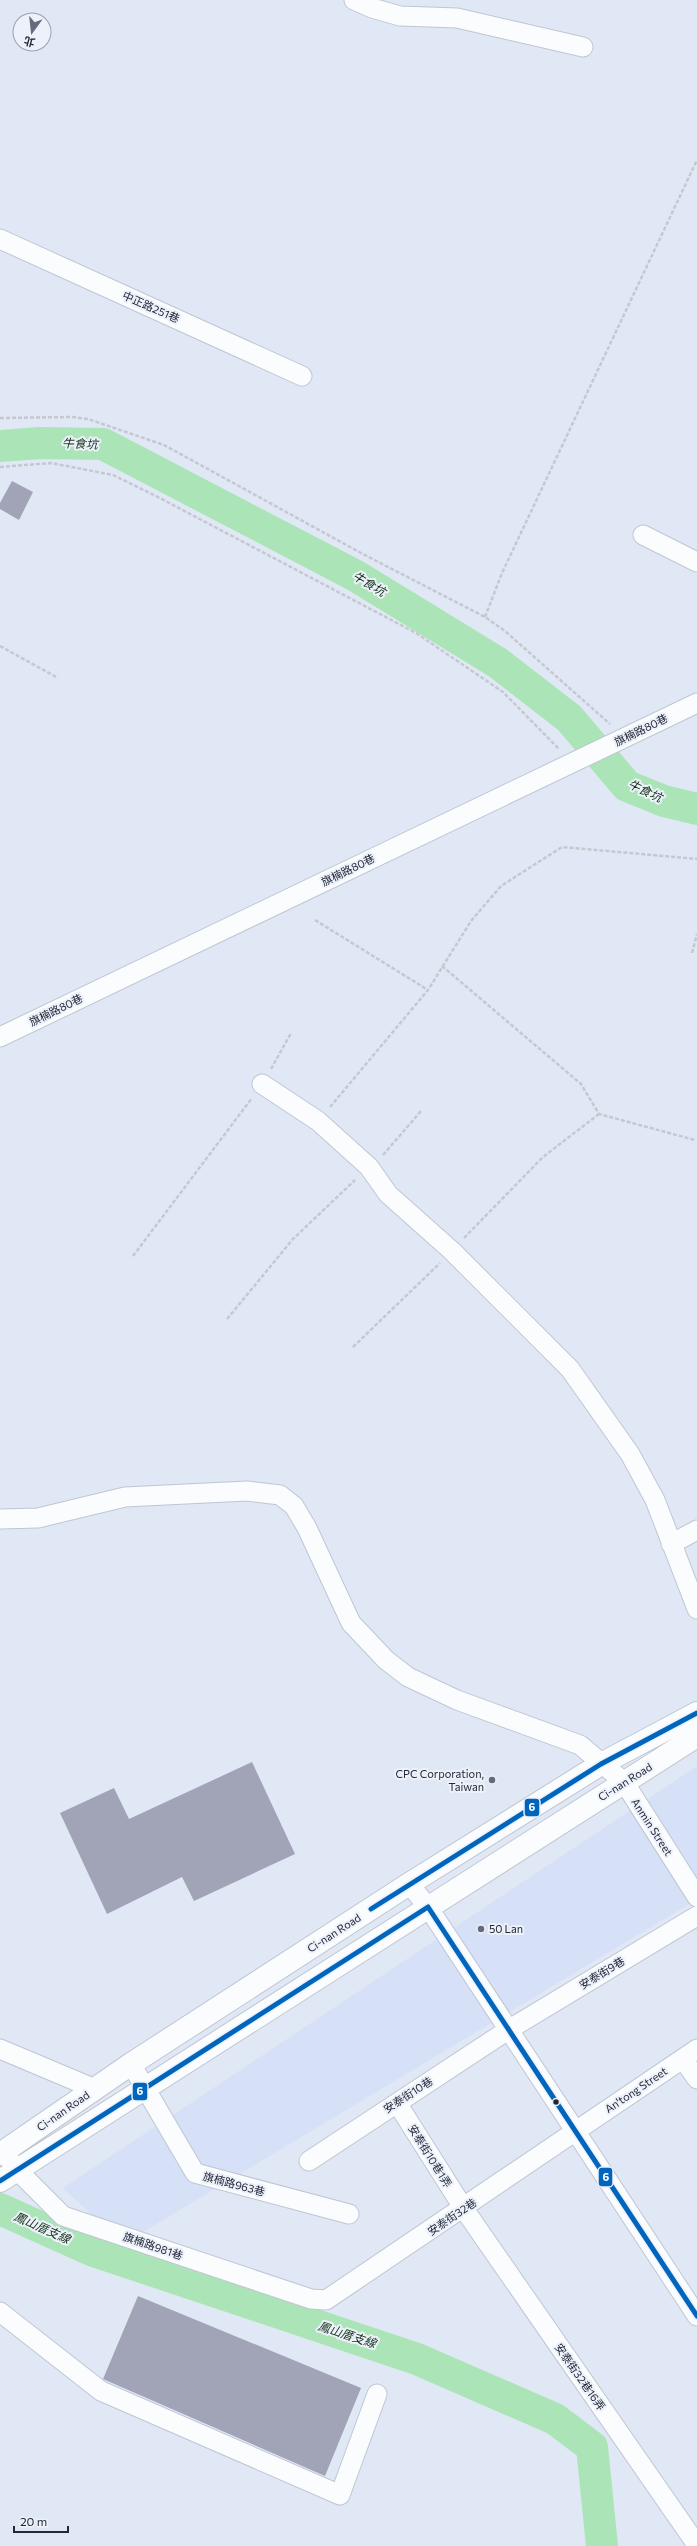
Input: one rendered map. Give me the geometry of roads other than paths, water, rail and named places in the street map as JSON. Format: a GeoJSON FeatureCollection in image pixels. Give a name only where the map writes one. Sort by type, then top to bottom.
{"type":"FeatureCollection","features":[{"type":"Feature","properties":{"kind":"main road","name":"Ci-nan Road"},"geometry":{"type":"LineString","coordinates":[[2,2153],[131,2064],[409,1884],[601,1764],[697,1713]]}},
{"type":"Feature","properties":{"kind":"main road","name":"Ci-nan Road"},"geometry":{"type":"LineString","coordinates":[[8,2176],[428,1906],[697,1736]]}},
{"type":"Feature","properties":{"kind":"street"},"geometry":{"type":"LineString","coordinates":[[354,0],[372,8],[400,16],[457,18],[583,47]]}},
{"type":"Feature","properties":{"kind":"street","name":"中正路251巷"},"geometry":{"type":"LineString","coordinates":[[0,239],[302,376]]}},
{"type":"Feature","properties":{"kind":"street"},"geometry":{"type":"LineString","coordinates":[[643,535],[697,562]]}},
{"type":"Feature","properties":{"kind":"street","name":"旗楠路80巷"},"geometry":{"type":"LineString","coordinates":[[0,1037],[575,760],[623,739],[697,703]]}},
{"type":"Feature","properties":{"kind":"street"},"geometry":{"type":"LineString","coordinates":[[262,1084],[318,1122],[369,1167],[388,1194],[452,1251],[570,1369],[630,1454],[655,1500],[697,1609]]}},
{"type":"Feature","properties":{"kind":"street","name":"Anmin Street"},"geometry":{"type":"LineString","coordinates":[[0,1520],[38,1518],[125,1496],[247,1491],[280,1495],[294,1506],[307,1528],[351,1623],[386,1660],[408,1677],[457,1700],[580,1745],[624,1782],[697,1897]]}},
{"type":"Feature","properties":{"kind":"street"},"geometry":{"type":"LineString","coordinates":[[671,1544],[697,1530]]}},
{"type":"Feature","properties":{"kind":"street"},"geometry":{"type":"LineString","coordinates":[[409,1884],[428,1906],[697,2316]]}},
{"type":"Feature","properties":{"kind":"street","name":"安泰街9巷"},"geometry":{"type":"LineString","coordinates":[[508,2030],[697,1916]]}},
{"type":"Feature","properties":{"kind":"street","name":"安泰街10巷"},"geometry":{"type":"LineString","coordinates":[[309,2161],[508,2030]]}},
{"type":"Feature","properties":{"kind":"street"},"geometry":{"type":"LineString","coordinates":[[0,2049],[95,2089]]}},
{"type":"Feature","properties":{"kind":"street"},"geometry":{"type":"LineString","coordinates":[[690,2054],[697,2079]]}},
{"type":"Feature","properties":{"kind":"street","name":"An'tong Street"},"geometry":{"type":"LineString","coordinates":[[575,2130],[690,2054]]}},
{"type":"Feature","properties":{"kind":"street","name":"旗楠路963巷"},"geometry":{"type":"LineString","coordinates":[[131,2064],[194,2174],[349,2214]]}},
{"type":"Feature","properties":{"kind":"street","name":"安泰街10巷1弄"},"geometry":{"type":"LineString","coordinates":[[397,2103],[464,2209]]}},
{"type":"Feature","properties":{"kind":"street","name":"安泰街32巷"},"geometry":{"type":"LineString","coordinates":[[326,2300],[464,2209],[575,2130]]}},
{"type":"Feature","properties":{"kind":"street","name":"旗楠路981巷"},"geometry":{"type":"LineString","coordinates":[[2,2153],[8,2176],[63,2216],[311,2299],[326,2300]]}},
{"type":"Feature","properties":{"kind":"street","name":"安泰街32巷16弄"},"geometry":{"type":"LineString","coordinates":[[464,2209],[697,2545]]}},
{"type":"Feature","properties":{"kind":"street"},"geometry":{"type":"LineString","coordinates":[[0,2312],[101,2391],[340,2495],[377,2394]]}},
{"type":"Feature","properties":{"kind":"waterway","name":"牛食坑"},"geometry":{"type":"LineString","coordinates":[[0,446],[40,443],[103,444],[356,576],[498,663],[569,718],[627,786],[664,801],[697,809]]}},
{"type":"Feature","properties":{"kind":"waterway","name":"鳳山厝支線"},"geometry":{"type":"LineString","coordinates":[[0,2209],[91,2250],[417,2359],[555,2419],[592,2447],[602,2546]]}},
{"type":"Feature","properties":{"kind":"place","name":"CPC Corporation, Taiwan"},"geometry":{"type":"Point","coordinates":[492,1780]}},
{"type":"Feature","properties":{"kind":"place","name":"50 Lan"},"geometry":{"type":"Point","coordinates":[481,1929]}}]}
